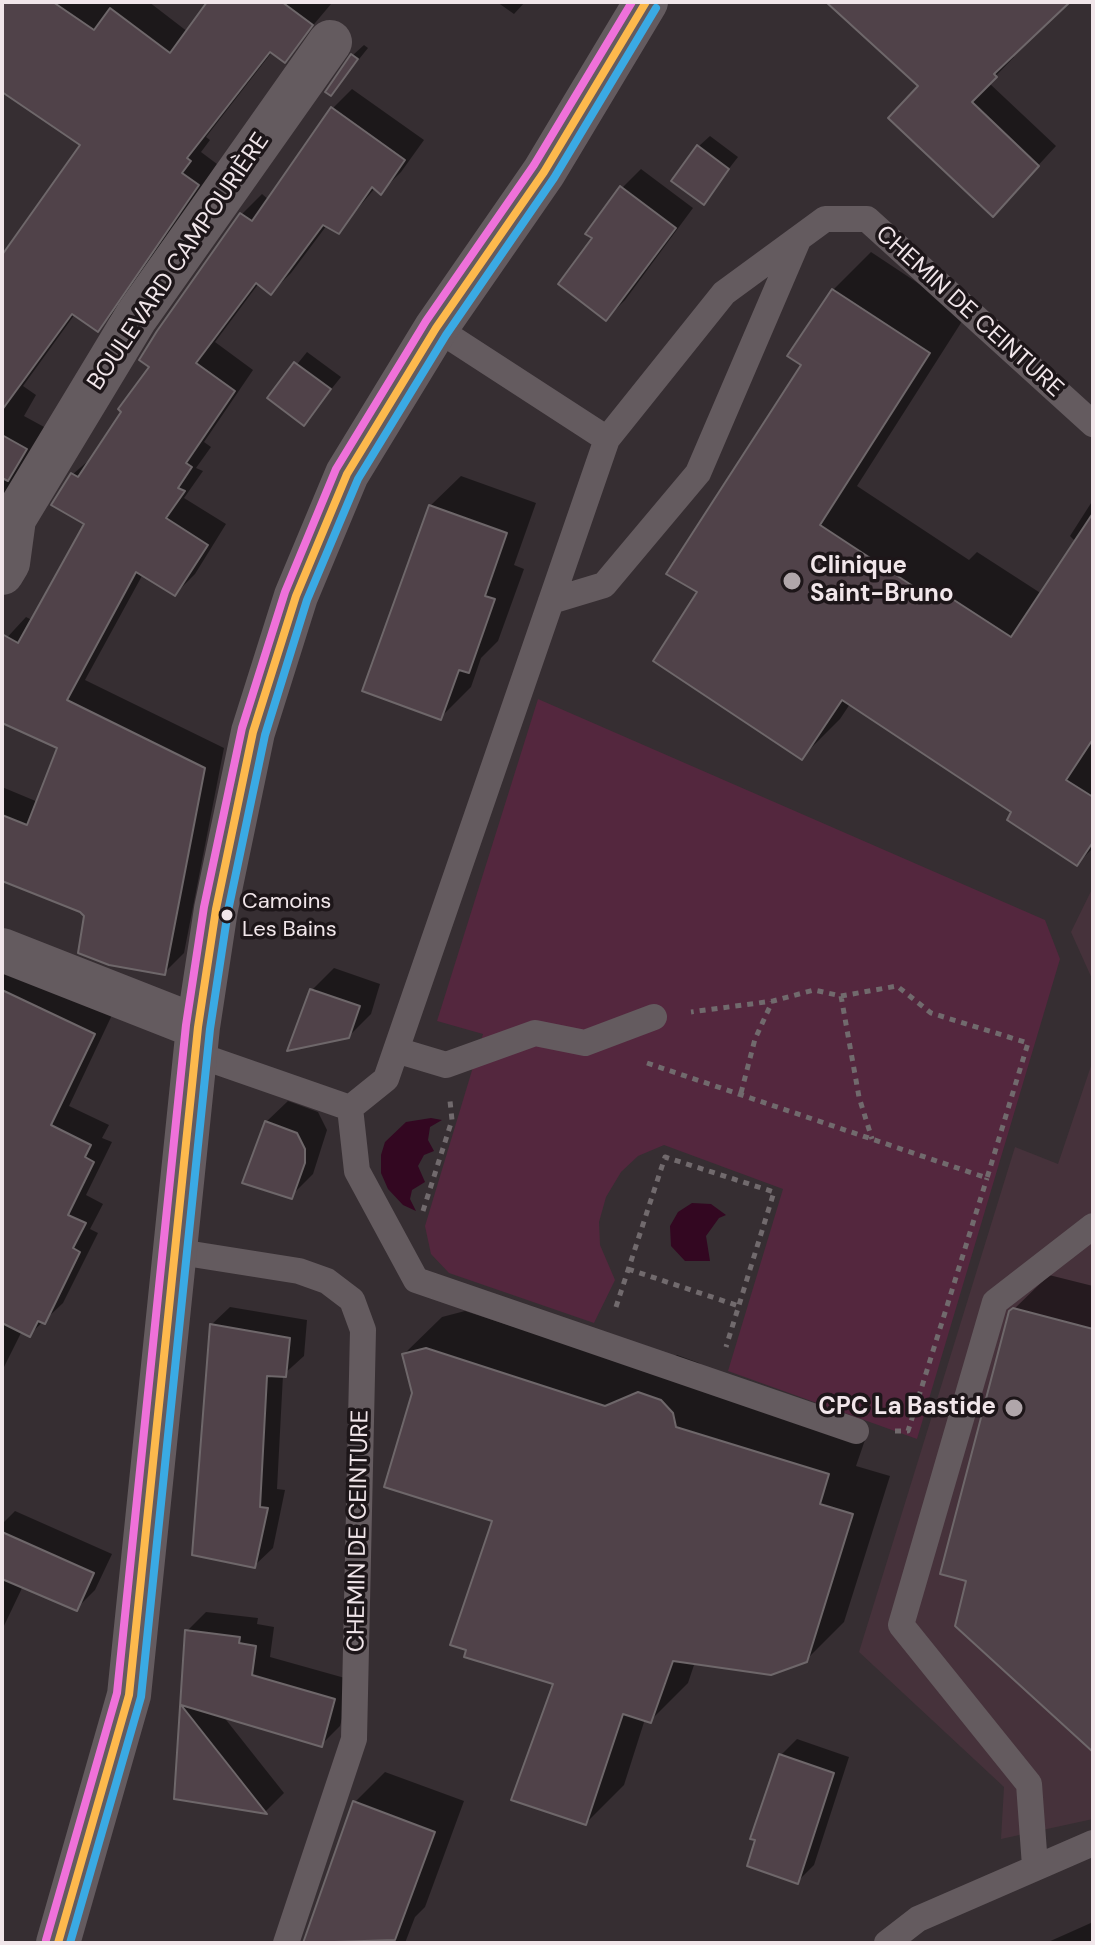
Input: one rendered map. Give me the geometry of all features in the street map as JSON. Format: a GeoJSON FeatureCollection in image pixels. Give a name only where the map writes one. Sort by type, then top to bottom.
{"type":"FeatureCollection","features":[{"type":"Feature","properties":{"kind":"street"},"geometry":{"type":"LineString","coordinates":[[58,1943],[129,1695],[196,1040],[216,909],[253,732],[296,596],[347,474],[436,328],[544,172],[646,2]]}},
{"type":"Feature","properties":{"kind":"street","name":"BOULEVARD CAMPOURIÈRE"},"geometry":{"type":"LineString","coordinates":[[2,573],[8,563],[14,519],[136,317],[330,42]]}},
{"type":"Feature","properties":{"kind":"street"},"geometry":{"type":"LineString","coordinates":[[2,950],[196,1040]]}},
{"type":"Feature","properties":{"kind":"lane","name":"CHEMIN DE CEINTURE"},"geometry":{"type":"LineString","coordinates":[[350,1108],[386,1079],[607,439],[724,293],[825,219],[867,219],[1093,424]]}},
{"type":"Feature","properties":{"kind":"lane"},"geometry":{"type":"LineString","coordinates":[[551,601],[604,585],[698,473],[798,240]]}},
{"type":"Feature","properties":{"kind":"lane"},"geometry":{"type":"LineString","coordinates":[[436,328],[607,439]]}},
{"type":"Feature","properties":{"kind":"lane"},"geometry":{"type":"LineString","coordinates":[[396,1050],[446,1065],[535,1033],[585,1043],[654,1017]]}},
{"type":"Feature","properties":{"kind":"lane"},"geometry":{"type":"LineString","coordinates":[[196,1040],[350,1108],[357,1171],[416,1280],[856,1431]]}},
{"type":"Feature","properties":{"kind":"lane"},"geometry":{"type":"LineString","coordinates":[[1035,1866],[1029,1784],[901,1625],[995,1302],[1093,1226]]}},
{"type":"Feature","properties":{"kind":"lane","name":"CHEMIN DE CEINTURE"},"geometry":{"type":"LineString","coordinates":[[173,1251],[299,1271],[327,1281],[352,1300],[363,1330],[354,1739],[286,1943]]}},
{"type":"Feature","properties":{"kind":"lane"},"geometry":{"type":"LineString","coordinates":[[887,1943],[918,1919],[1093,1843]]}},
{"type":"Feature","properties":{"kind":"path"},"geometry":{"type":"LineString","coordinates":[[654,1017],[773,1001],[814,990],[841,996],[897,986],[931,1013],[1028,1043],[908,1431],[856,1431]]}},
{"type":"Feature","properties":{"kind":"path"},"geometry":{"type":"LineString","coordinates":[[841,996],[859,1097],[872,1139]]}},
{"type":"Feature","properties":{"kind":"path"},"geometry":{"type":"LineString","coordinates":[[741,1093],[755,1039],[773,1001]]}},
{"type":"Feature","properties":{"kind":"path"},"geometry":{"type":"LineString","coordinates":[[585,1043],[987,1178]]}},
{"type":"Feature","properties":{"kind":"path"},"geometry":{"type":"LineString","coordinates":[[407,1263],[452,1120],[446,1065]]}},
{"type":"Feature","properties":{"kind":"path"},"geometry":{"type":"LineString","coordinates":[[603,1344],[665,1157],[774,1192],[715,1382]]}},
{"type":"Feature","properties":{"kind":"path"},"geometry":{"type":"LineString","coordinates":[[628,1269],[739,1306]]}},
{"type":"Feature","properties":{"kind":"shaded area"},"geometry":{"type":"Polygon","coordinates":[[[538,699],[1045,920],[1060,959],[917,1439],[728,1371],[783,1189],[664,1145],[638,1156],[621,1172],[606,1197],[599,1222],[600,1245],[615,1280],[594,1323],[449,1273],[431,1254],[425,1226],[483,1034],[437,1021],[538,699]]]}},
{"type":"Feature","properties":{"kind":"shaded area"},"geometry":{"type":"Polygon","coordinates":[[[1093,887],[1093,981],[1071,932],[1093,887]]]}},
{"type":"Feature","properties":{"kind":"shaded area","name":"CPC La Bastide"},"geometry":{"type":"Polygon","coordinates":[[[1093,1060],[1093,1819],[1001,1839],[1004,1787],[859,1652],[1015,1147],[1058,1164],[1093,1060]]]}},
{"type":"Feature","properties":{"kind":"shaded area"},"geometry":{"type":"Polygon","coordinates":[[[431,1118],[442,1120],[430,1127],[428,1140],[434,1151],[424,1155],[418,1166],[425,1182],[412,1190],[410,1199],[416,1211],[403,1205],[388,1189],[381,1173],[381,1155],[385,1142],[406,1122],[431,1118]]]}},
{"type":"Feature","properties":{"kind":"shaded area"},"geometry":{"type":"Polygon","coordinates":[[[692,1203],[711,1204],[726,1215],[719,1218],[706,1236],[710,1261],[685,1261],[671,1246],[670,1226],[678,1212],[692,1203]]]}},
{"type":"Feature","properties":{"kind":"building"},"geometry":{"type":"Polygon","coordinates":[[[2,2],[53,2],[94,30],[110,8],[170,53],[207,2],[282,2],[313,25],[285,63],[270,52],[187,158],[191,161],[182,173],[199,185],[98,332],[72,314],[2,410],[2,255],[80,145],[2,92],[2,2]]]}},
{"type":"Feature","properties":{"kind":"building"},"geometry":{"type":"Polygon","coordinates":[[[826,2],[1070,2],[994,74],[997,77],[972,102],[1039,166],[993,217],[888,118],[918,86],[826,2]]]}},
{"type":"Feature","properties":{"kind":"building"},"geometry":{"type":"Polygon","coordinates":[[[351,54],[358,59],[331,96],[325,92],[351,54]]]}},
{"type":"Feature","properties":{"kind":"building"},"geometry":{"type":"Polygon","coordinates":[[[331,107],[405,160],[381,195],[372,187],[339,234],[323,225],[271,295],[256,283],[196,363],[235,391],[186,463],[192,467],[178,488],[185,491],[166,518],[208,545],[175,596],[136,572],[67,700],[205,768],[165,975],[109,965],[78,953],[84,916],[80,912],[2,881],[2,815],[27,825],[57,748],[2,723],[2,634],[18,643],[84,524],[51,505],[71,473],[78,477],[121,412],[118,409],[149,367],[139,360],[157,331],[240,213],[252,221],[331,107]]]}},
{"type":"Feature","properties":{"kind":"building"},"geometry":{"type":"Polygon","coordinates":[[[697,145],[729,169],[704,205],[671,181],[697,145]]]}},
{"type":"Feature","properties":{"kind":"building"},"geometry":{"type":"Polygon","coordinates":[[[620,186],[676,228],[606,321],[558,284],[592,238],[585,234],[620,186]]]}},
{"type":"Feature","properties":{"kind":"building","name":"Clinique Saint-Bruno"},"geometry":{"type":"Polygon","coordinates":[[[832,289],[930,353],[820,525],[931,598],[937,589],[1011,637],[1093,513],[1093,739],[1066,780],[1093,797],[1093,842],[1077,866],[1007,820],[1011,812],[842,700],[802,760],[653,661],[697,592],[666,574],[801,365],[787,356],[832,289]]]}},
{"type":"Feature","properties":{"kind":"building"},"geometry":{"type":"Polygon","coordinates":[[[294,362],[331,389],[304,426],[267,398],[294,362]]]}},
{"type":"Feature","properties":{"kind":"building"},"geometry":{"type":"Polygon","coordinates":[[[2,435],[27,449],[8,481],[2,478],[2,435]]]}},
{"type":"Feature","properties":{"kind":"building"},"geometry":{"type":"Polygon","coordinates":[[[429,505],[507,533],[485,596],[495,599],[469,673],[459,670],[441,720],[362,691],[429,505]]]}},
{"type":"Feature","properties":{"kind":"building"},"geometry":{"type":"Polygon","coordinates":[[[310,989],[360,1006],[349,1038],[287,1051],[310,989]]]}},
{"type":"Feature","properties":{"kind":"building"},"geometry":{"type":"Polygon","coordinates":[[[2,990],[95,1034],[51,1125],[91,1145],[85,1157],[94,1162],[68,1215],[86,1223],[73,1248],[80,1252],[45,1324],[38,1321],[30,1337],[2,1323],[2,990]]]}},
{"type":"Feature","properties":{"kind":"building"},"geometry":{"type":"Polygon","coordinates":[[[265,1121],[297,1133],[305,1149],[305,1163],[292,1199],[242,1183],[265,1121]]]}},
{"type":"Feature","properties":{"kind":"building"},"geometry":{"type":"Polygon","coordinates":[[[1013,1308],[1093,1329],[1093,1752],[955,1626],[966,1581],[940,1574],[1009,1311],[1013,1308]]]}},
{"type":"Feature","properties":{"kind":"building"},"geometry":{"type":"Polygon","coordinates":[[[210,1324],[290,1338],[286,1377],[267,1376],[260,1507],[268,1508],[255,1568],[192,1555],[210,1324]]]}},
{"type":"Feature","properties":{"kind":"building"},"geometry":{"type":"Polygon","coordinates":[[[426,1348],[605,1406],[638,1392],[661,1400],[673,1413],[676,1427],[829,1474],[820,1504],[853,1514],[807,1662],[771,1675],[673,1661],[651,1723],[623,1714],[586,1825],[511,1800],[553,1684],[464,1657],[466,1650],[450,1645],[492,1521],[384,1487],[412,1393],[402,1354],[426,1348]]]}},
{"type":"Feature","properties":{"kind":"building"},"geometry":{"type":"Polygon","coordinates":[[[2,1532],[94,1573],[77,1611],[2,1579],[2,1532]]]}},
{"type":"Feature","properties":{"kind":"building"},"geometry":{"type":"Polygon","coordinates":[[[185,1630],[240,1637],[239,1643],[256,1646],[252,1675],[335,1699],[322,1747],[181,1705],[267,1814],[174,1799],[185,1630]]]}},
{"type":"Feature","properties":{"kind":"building"},"geometry":{"type":"Polygon","coordinates":[[[779,1754],[834,1773],[798,1884],[747,1866],[755,1840],[750,1839],[779,1754]]]}},
{"type":"Feature","properties":{"kind":"building"},"geometry":{"type":"Polygon","coordinates":[[[353,1801],[435,1832],[395,1940],[303,1943],[353,1801]]]}},
{"type":"Feature","properties":{"kind":"transit line"},"geometry":{"type":"LineString","coordinates":[[46,1940],[117,1693],[186,1025],[204,907],[242,728],[285,592],[336,469],[426,321],[534,165],[632,2]]}},
{"type":"Feature","properties":{"kind":"transit line"},"geometry":{"type":"LineString","coordinates":[[58,1943],[129,1695],[198,1027],[216,909],[253,732],[296,596],[347,474],[436,328],[544,172],[646,2]]}},
{"type":"Feature","properties":{"kind":"transit line"},"geometry":{"type":"LineString","coordinates":[[70,1943],[141,1697],[210,1029],[228,911],[265,735],[307,600],[358,479],[446,335],[554,178],[656,8]]}},
{"type":"Feature","properties":{"kind":"place","name":"Clinique Saint-Bruno"},"geometry":{"type":"Point","coordinates":[792,581]}},
{"type":"Feature","properties":{"kind":"place","name":"Camoins Les Bains"},"geometry":{"type":"Point","coordinates":[227,915]}},
{"type":"Feature","properties":{"kind":"place","name":"CPC La Bastide"},"geometry":{"type":"Point","coordinates":[1014,1408]}}]}
